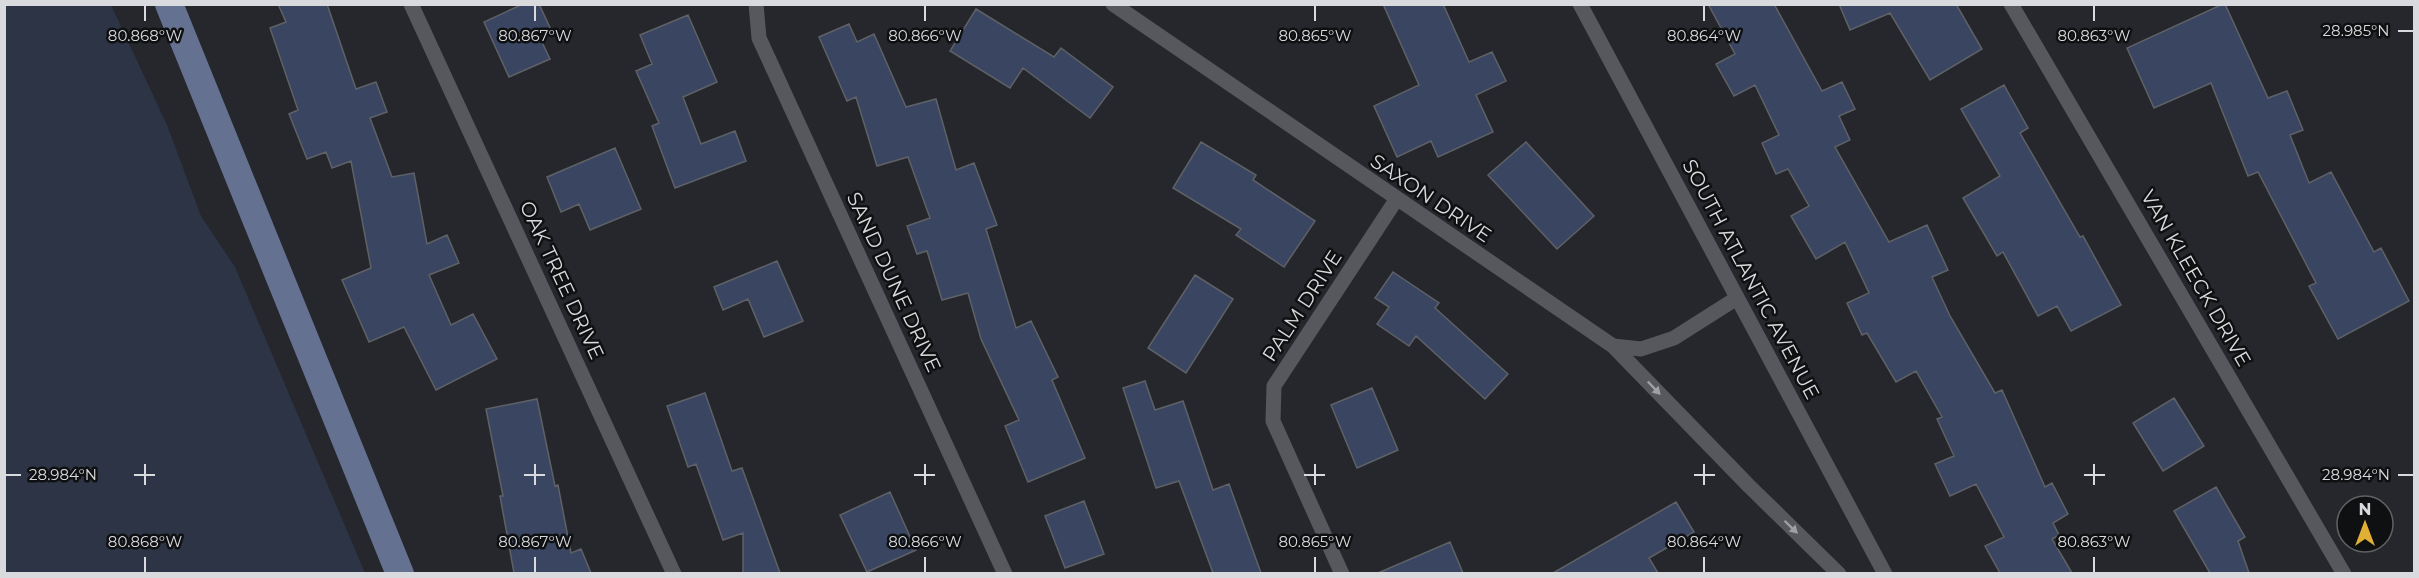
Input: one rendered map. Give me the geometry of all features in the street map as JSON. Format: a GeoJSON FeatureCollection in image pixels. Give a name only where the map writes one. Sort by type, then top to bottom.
{"type":"FeatureCollection","features":[{"type":"Feature","properties":{"kind":"street","name":"OAK TREE DRIVE"},"geometry":{"type":"LineString","coordinates":[[411,4],[674,573]]}},
{"type":"Feature","properties":{"kind":"street","name":"SAND DUNE DRIVE"},"geometry":{"type":"LineString","coordinates":[[756,4],[759,38],[1005,573]]}},
{"type":"Feature","properties":{"kind":"street","name":"SAXON DRIVE"},"geometry":{"type":"LineString","coordinates":[[1113,4],[1396,200],[1613,346],[1641,349],[1674,338],[1737,298]]}},
{"type":"Feature","properties":{"kind":"street","name":"SOUTH ATLANTIC AVENUE"},"geometry":{"type":"LineString","coordinates":[[1580,4],[1885,573]]}},
{"type":"Feature","properties":{"kind":"street","name":"VAN KLEECK DRIVE"},"geometry":{"type":"LineString","coordinates":[[2011,4],[2344,573]]}},
{"type":"Feature","properties":{"kind":"street","name":"PALM DRIVE"},"geometry":{"type":"LineString","coordinates":[[1342,573],[1273,421],[1274,386],[1396,200]]}},
{"type":"Feature","properties":{"kind":"street"},"geometry":{"type":"LineString","coordinates":[[1613,346],[1749,486],[1839,573]]}},
{"type":"Feature","properties":{"kind":"shaded area"},"geometry":{"type":"Polygon","coordinates":[[[4,5],[111,5],[167,125],[201,216],[235,267],[365,573],[5,573],[4,5]]]}},
{"type":"Feature","properties":{"kind":"building"},"geometry":{"type":"Polygon","coordinates":[[[278,4],[327,4],[356,89],[376,82],[387,112],[370,118],[392,177],[414,173],[427,244],[447,235],[459,263],[429,275],[451,325],[473,314],[497,359],[436,390],[404,327],[369,342],[342,280],[371,268],[351,161],[332,168],[326,152],[307,159],[289,114],[298,110],[270,28],[286,22],[278,4]]]}},
{"type":"Feature","properties":{"kind":"building"},"geometry":{"type":"Polygon","coordinates":[[[523,4],[539,4],[552,32],[540,38],[550,59],[509,77],[484,22],[523,4]]]}},
{"type":"Feature","properties":{"kind":"building"},"geometry":{"type":"Polygon","coordinates":[[[1383,4],[1443,4],[1469,62],[1492,52],[1506,81],[1476,95],[1493,132],[1438,157],[1431,141],[1397,157],[1374,106],[1419,85],[1383,4]]]}},
{"type":"Feature","properties":{"kind":"building"},"geometry":{"type":"Polygon","coordinates":[[[1708,4],[1774,4],[1822,91],[1842,82],[1855,109],[1839,116],[1850,140],[1835,147],[1889,242],[1927,225],[1948,270],[1932,277],[1950,316],[1995,393],[2002,390],[2045,487],[2052,483],[2068,514],[2053,523],[2059,535],[2052,539],[2072,573],[2000,573],[1985,546],[2004,537],[1976,484],[1950,496],[1935,464],[1954,456],[1937,419],[1942,417],[1916,371],[1896,382],[1867,333],[1862,335],[1847,303],[1869,293],[1845,242],[1816,259],[1791,216],[1809,206],[1788,169],[1776,174],[1762,143],[1779,135],[1755,85],[1734,96],[1716,64],[1735,54],[1708,4]]]}},
{"type":"Feature","properties":{"kind":"building"},"geometry":{"type":"Polygon","coordinates":[[[1839,4],[1956,4],[1982,49],[1930,80],[1890,13],[1850,30],[1839,4]]]}},
{"type":"Feature","properties":{"kind":"building"},"geometry":{"type":"Polygon","coordinates":[[[2225,4],[2268,98],[2287,91],[2303,130],[2290,135],[2309,183],[2331,172],[2374,252],[2381,248],[2409,301],[2338,339],[2309,286],[2316,283],[2258,172],[2248,176],[2211,83],[2154,108],[2127,48],[2225,4]]]}},
{"type":"Feature","properties":{"kind":"building"},"geometry":{"type":"Polygon","coordinates":[[[976,9],[1054,57],[1061,48],[1113,87],[1090,118],[1023,68],[1010,88],[950,51],[976,9]]]}},
{"type":"Feature","properties":{"kind":"building"},"geometry":{"type":"Polygon","coordinates":[[[688,15],[717,82],[683,97],[701,144],[735,131],[746,161],[675,188],[652,126],[659,123],[636,71],[652,64],[640,35],[688,15]]]}},
{"type":"Feature","properties":{"kind":"building"},"geometry":{"type":"Polygon","coordinates":[[[849,24],[857,42],[874,34],[906,107],[936,99],[956,170],[974,163],[997,225],[986,229],[1016,328],[1031,321],[1058,377],[1052,380],[1085,458],[1028,482],[1005,426],[1019,420],[981,339],[968,293],[942,300],[927,251],[917,254],[907,226],[930,218],[908,157],[877,166],[856,97],[847,101],[819,37],[849,24]]]}},
{"type":"Feature","properties":{"kind":"building"},"geometry":{"type":"Polygon","coordinates":[[[2004,85],[2028,128],[2020,133],[2080,237],[2083,236],[2121,305],[2071,331],[2057,306],[2038,316],[2003,252],[1997,256],[1963,198],[2000,176],[1961,109],[2004,85]]]}},
{"type":"Feature","properties":{"kind":"building"},"geometry":{"type":"Polygon","coordinates":[[[1201,142],[1256,175],[1253,180],[1315,221],[1284,267],[1236,235],[1241,229],[1173,188],[1201,142]]]}},
{"type":"Feature","properties":{"kind":"building"},"geometry":{"type":"Polygon","coordinates":[[[1526,142],[1594,216],[1557,249],[1488,175],[1526,142]]]}},
{"type":"Feature","properties":{"kind":"building"},"geometry":{"type":"Polygon","coordinates":[[[615,148],[641,209],[590,230],[579,204],[561,212],[547,177],[615,148]]]}},
{"type":"Feature","properties":{"kind":"building"},"geometry":{"type":"Polygon","coordinates":[[[777,261],[803,321],[764,337],[748,299],[723,310],[714,287],[777,261]]]}},
{"type":"Feature","properties":{"kind":"building"},"geometry":{"type":"Polygon","coordinates":[[[1393,272],[1439,303],[1435,308],[1508,374],[1485,399],[1416,336],[1409,346],[1377,324],[1389,307],[1375,298],[1393,272]]]}},
{"type":"Feature","properties":{"kind":"building"},"geometry":{"type":"Polygon","coordinates":[[[1195,275],[1233,299],[1186,373],[1148,348],[1195,275]]]}},
{"type":"Feature","properties":{"kind":"building"},"geometry":{"type":"Polygon","coordinates":[[[1145,381],[1155,410],[1183,401],[1213,490],[1229,484],[1261,573],[1213,573],[1179,481],[1156,488],[1123,388],[1145,381]]]}},
{"type":"Feature","properties":{"kind":"building"},"geometry":{"type":"Polygon","coordinates":[[[1372,388],[1398,450],[1357,468],[1331,405],[1372,388]]]}},
{"type":"Feature","properties":{"kind":"building"},"geometry":{"type":"Polygon","coordinates":[[[705,393],[732,471],[742,468],[780,573],[743,573],[743,533],[723,540],[696,464],[688,467],[667,406],[705,393]]]}},
{"type":"Feature","properties":{"kind":"building"},"geometry":{"type":"Polygon","coordinates":[[[2174,398],[2204,446],[2163,471],[2133,423],[2174,398]]]}},
{"type":"Feature","properties":{"kind":"building"},"geometry":{"type":"Polygon","coordinates":[[[537,399],[555,486],[558,485],[571,553],[581,549],[591,573],[514,573],[500,496],[503,496],[486,409],[537,399]]]}},
{"type":"Feature","properties":{"kind":"building"},"geometry":{"type":"Polygon","coordinates":[[[2216,487],[2245,537],[2238,541],[2249,573],[2210,573],[2174,511],[2216,487]]]}},
{"type":"Feature","properties":{"kind":"building"},"geometry":{"type":"Polygon","coordinates":[[[890,492],[916,550],[867,572],[840,515],[890,492]]]}},
{"type":"Feature","properties":{"kind":"building"},"geometry":{"type":"Polygon","coordinates":[[[1084,501],[1104,554],[1065,568],[1045,516],[1084,501]]]}},
{"type":"Feature","properties":{"kind":"building"},"geometry":{"type":"Polygon","coordinates":[[[1676,502],[1694,532],[1649,558],[1658,573],[1553,573],[1676,502]]]}},
{"type":"Feature","properties":{"kind":"building"},"geometry":{"type":"Polygon","coordinates":[[[1450,542],[1463,573],[1378,573],[1450,542]]]}},
{"type":"Feature","properties":{"kind":"waterway"},"geometry":{"type":"LineString","coordinates":[[169,4],[400,574]]}}]}
